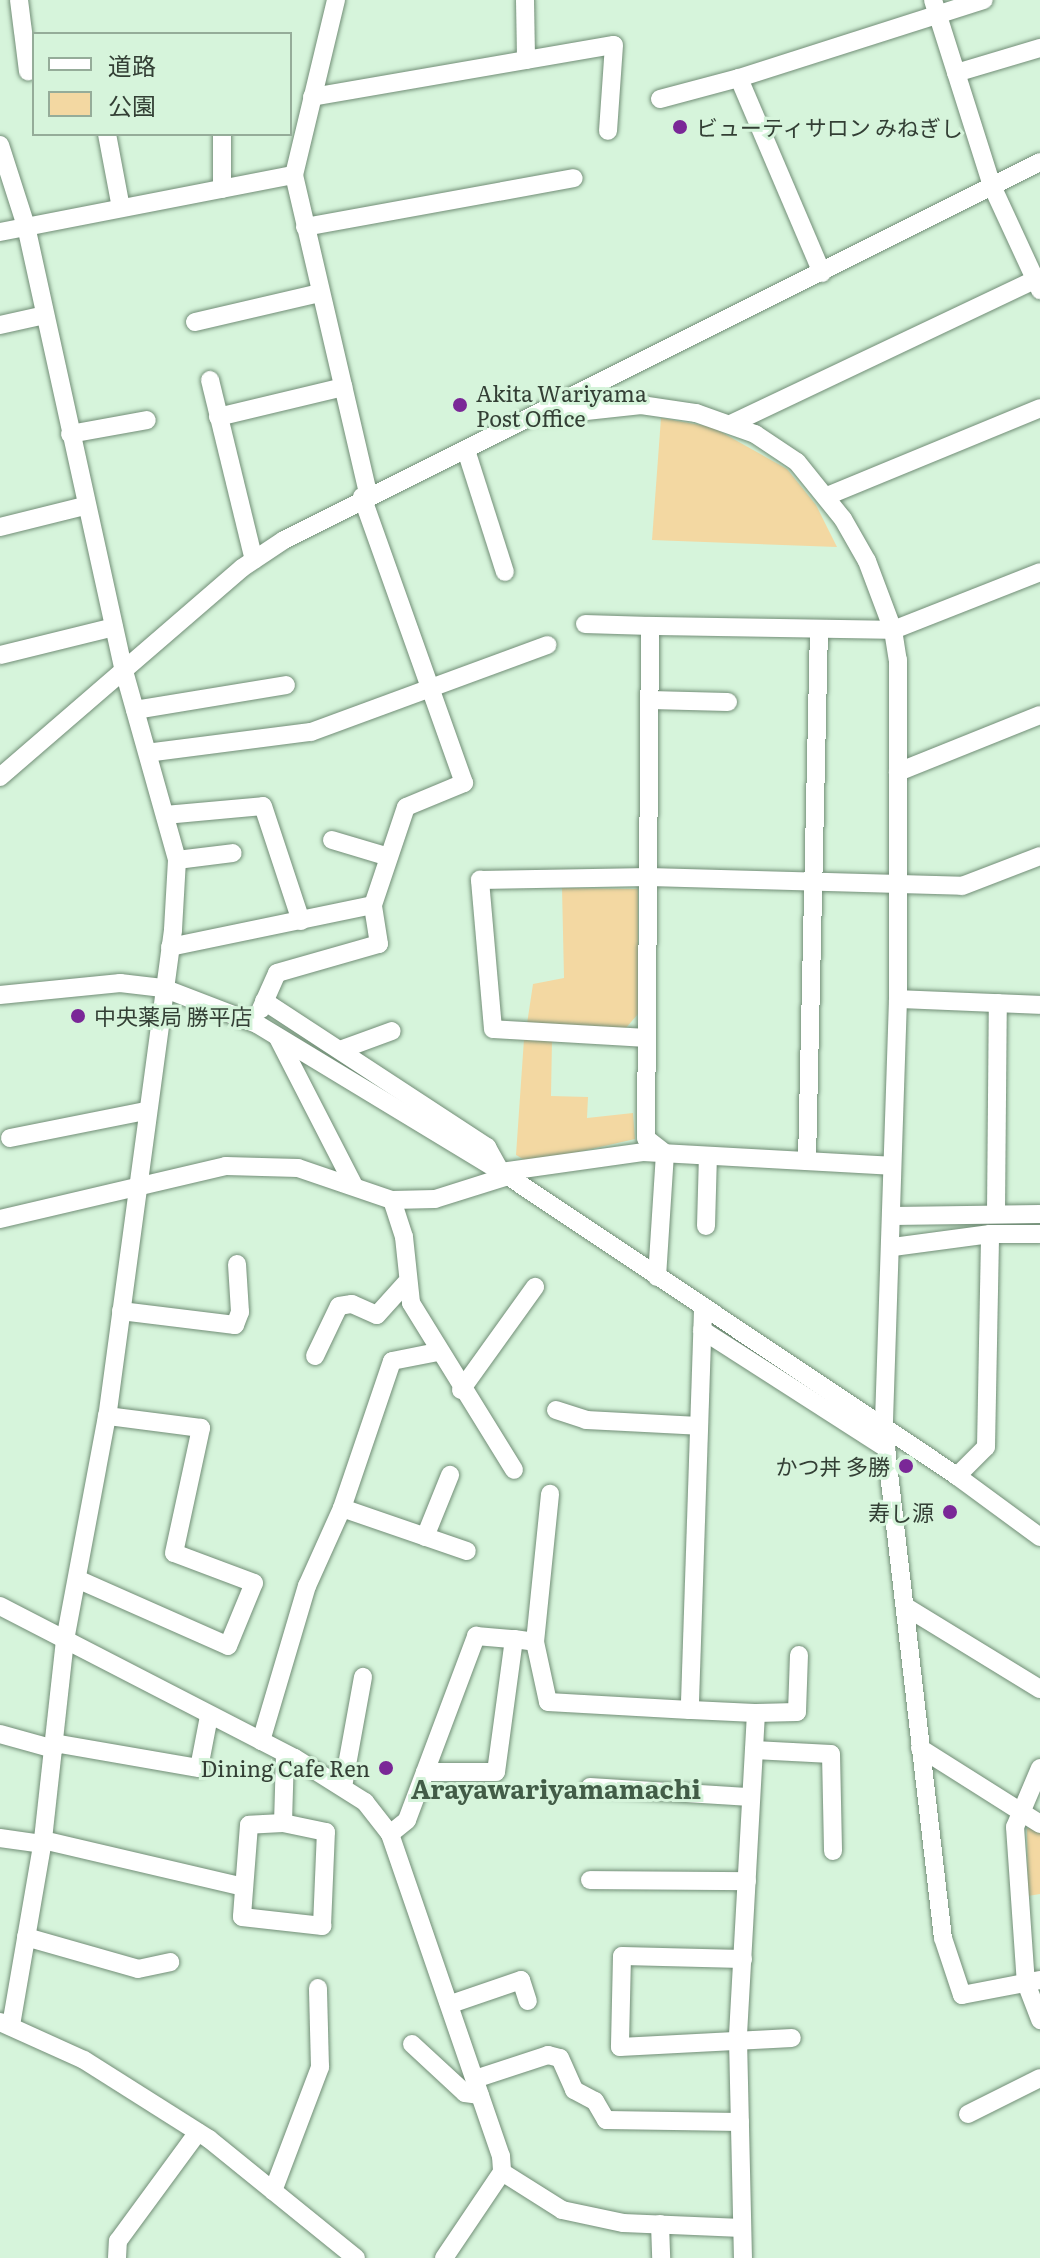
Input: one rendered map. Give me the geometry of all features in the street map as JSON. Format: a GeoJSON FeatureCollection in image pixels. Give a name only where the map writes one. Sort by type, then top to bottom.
{"type":"FeatureCollection","features":[{"type":"Feature","properties":{"kind":"street"},"geometry":{"type":"LineString","coordinates":[[19,0],[28,71]]}},
{"type":"Feature","properties":{"kind":"street"},"geometry":{"type":"LineString","coordinates":[[257,1024],[277,973],[379,944],[373,905],[406,807],[464,783],[365,496],[294,175],[336,0]]}},
{"type":"Feature","properties":{"kind":"street"},"geometry":{"type":"LineString","coordinates":[[525,0],[526,60]]}},
{"type":"Feature","properties":{"kind":"street"},"geometry":{"type":"LineString","coordinates":[[660,99],[739,78],[935,7],[984,0]]}},
{"type":"Feature","properties":{"kind":"street"},"geometry":{"type":"LineString","coordinates":[[731,424],[1038,282],[992,186],[935,7]]}},
{"type":"Feature","properties":{"kind":"street"},"geometry":{"type":"LineString","coordinates":[[312,97],[614,45],[608,131]]}},
{"type":"Feature","properties":{"kind":"street"},"geometry":{"type":"LineString","coordinates":[[956,73],[1040,48]]}},
{"type":"Feature","properties":{"kind":"street"},"geometry":{"type":"LineString","coordinates":[[739,78],[822,273]]}},
{"type":"Feature","properties":{"kind":"street"},"geometry":{"type":"LineString","coordinates":[[107,136],[121,208]]}},
{"type":"Feature","properties":{"kind":"street"},"geometry":{"type":"LineString","coordinates":[[222,136],[222,189]]}},
{"type":"Feature","properties":{"kind":"street"},"geometry":{"type":"LineString","coordinates":[[0,145],[26,226],[85,506],[124,671],[177,860],[170,947],[145,1111],[107,1416],[65,1640],[42,1842],[26,1937],[5,2024],[84,2060],[198,2132],[356,2258]]}},
{"type":"Feature","properties":{"kind":"street"},"geometry":{"type":"LineString","coordinates":[[0,777],[254,560],[365,496],[540,416],[1040,162]]}},
{"type":"Feature","properties":{"kind":"street"},"geometry":{"type":"LineString","coordinates":[[0,232],[294,175]]}},
{"type":"Feature","properties":{"kind":"street"},"geometry":{"type":"LineString","coordinates":[[305,227],[574,178]]}},
{"type":"Feature","properties":{"kind":"street"},"geometry":{"type":"LineString","coordinates":[[195,322],[320,293]]}},
{"type":"Feature","properties":{"kind":"street"},"geometry":{"type":"LineString","coordinates":[[0,325],[45,315]]}},
{"type":"Feature","properties":{"kind":"street"},"geometry":{"type":"LineString","coordinates":[[210,380],[254,560]]}},
{"type":"Feature","properties":{"kind":"street"},"geometry":{"type":"LineString","coordinates":[[218,417],[343,387]]}},
{"type":"Feature","properties":{"kind":"street"},"geometry":{"type":"LineString","coordinates":[[540,416],[641,405],[731,424],[797,462],[827,496],[867,561],[893,630],[898,772],[898,999],[885,1439],[943,1938],[962,1995],[1033,1982]]}},
{"type":"Feature","properties":{"kind":"street"},"geometry":{"type":"LineString","coordinates":[[827,496],[1040,408]]}},
{"type":"Feature","properties":{"kind":"street"},"geometry":{"type":"LineString","coordinates":[[70,434],[147,420]]}},
{"type":"Feature","properties":{"kind":"street"},"geometry":{"type":"LineString","coordinates":[[466,450],[505,572]]}},
{"type":"Feature","properties":{"kind":"street"},"geometry":{"type":"LineString","coordinates":[[0,527],[85,506]]}},
{"type":"Feature","properties":{"kind":"street"},"geometry":{"type":"LineString","coordinates":[[585,624],[893,630],[1040,572]]}},
{"type":"Feature","properties":{"kind":"street"},"geometry":{"type":"LineString","coordinates":[[650,626],[646,1138],[665,1153]]}},
{"type":"Feature","properties":{"kind":"street"},"geometry":{"type":"LineString","coordinates":[[0,655],[114,627]]}},
{"type":"Feature","properties":{"kind":"street"},"geometry":{"type":"LineString","coordinates":[[807,1161],[819,630]]}},
{"type":"Feature","properties":{"kind":"street"},"geometry":{"type":"LineString","coordinates":[[154,752],[290,738],[430,690],[547,645]]}},
{"type":"Feature","properties":{"kind":"street"},"geometry":{"type":"LineString","coordinates":[[135,710],[286,685]]}},
{"type":"Feature","properties":{"kind":"street"},"geometry":{"type":"LineString","coordinates":[[650,700],[728,702]]}},
{"type":"Feature","properties":{"kind":"street"},"geometry":{"type":"LineString","coordinates":[[898,772],[1040,715]]}},
{"type":"Feature","properties":{"kind":"street"},"geometry":{"type":"LineString","coordinates":[[165,815],[263,806],[301,921]]}},
{"type":"Feature","properties":{"kind":"street"},"geometry":{"type":"LineString","coordinates":[[332,840],[389,857]]}},
{"type":"Feature","properties":{"kind":"street"},"geometry":{"type":"LineString","coordinates":[[177,860],[233,853]]}},
{"type":"Feature","properties":{"kind":"street"},"geometry":{"type":"LineString","coordinates":[[647,1038],[493,1029],[480,880],[649,877],[899,881],[962,886],[1040,856]]}},
{"type":"Feature","properties":{"kind":"street"},"geometry":{"type":"LineString","coordinates":[[170,947],[373,905]]}},
{"type":"Feature","properties":{"kind":"street"},"geometry":{"type":"LineString","coordinates":[[0,995],[84,985],[163,988],[257,1024],[505,1174],[657,1277],[885,1439]]}},
{"type":"Feature","properties":{"kind":"street"},"geometry":{"type":"LineString","coordinates":[[898,999],[1040,1005]]}},
{"type":"Feature","properties":{"kind":"street"},"geometry":{"type":"LineString","coordinates":[[264,1001],[487,1147],[505,1174]]}},
{"type":"Feature","properties":{"kind":"street"},"geometry":{"type":"LineString","coordinates":[[996,1212],[998,1003]]}},
{"type":"Feature","properties":{"kind":"street"},"geometry":{"type":"LineString","coordinates":[[340,1050],[392,1031]]}},
{"type":"Feature","properties":{"kind":"street"},"geometry":{"type":"LineString","coordinates":[[276,1036],[354,1186]]}},
{"type":"Feature","properties":{"kind":"street"},"geometry":{"type":"LineString","coordinates":[[10,1138],[145,1111]]}},
{"type":"Feature","properties":{"kind":"street"},"geometry":{"type":"LineString","coordinates":[[657,1277],[665,1153]]}},
{"type":"Feature","properties":{"kind":"street"},"geometry":{"type":"LineString","coordinates":[[0,1219],[226,1166],[267,1164],[354,1186],[392,1200],[435,1199],[505,1174],[665,1153],[891,1166]]}},
{"type":"Feature","properties":{"kind":"street"},"geometry":{"type":"LineString","coordinates":[[706,1226],[708,1156]]}},
{"type":"Feature","properties":{"kind":"street"},"geometry":{"type":"LineString","coordinates":[[315,1356],[339,1306],[352,1304],[377,1315],[405,1284],[408,1263],[392,1200]]}},
{"type":"Feature","properties":{"kind":"street"},"geometry":{"type":"LineString","coordinates":[[893,1216],[996,1212],[1040,1214]]}},
{"type":"Feature","properties":{"kind":"street"},"geometry":{"type":"LineString","coordinates":[[893,1247],[990,1234],[1040,1234]]}},
{"type":"Feature","properties":{"kind":"street"},"geometry":{"type":"LineString","coordinates":[[957,1476],[986,1447],[990,1234]]}},
{"type":"Feature","properties":{"kind":"street"},"geometry":{"type":"LineString","coordinates":[[121,1311],[235,1325],[240,1312],[237,1264]]}},
{"type":"Feature","properties":{"kind":"street"},"geometry":{"type":"LineString","coordinates":[[405,1284],[438,1352],[514,1470]]}},
{"type":"Feature","properties":{"kind":"street"},"geometry":{"type":"LineString","coordinates":[[461,1390],[535,1287]]}},
{"type":"Feature","properties":{"kind":"street"},"geometry":{"type":"LineString","coordinates":[[690,1710],[703,1310]]}},
{"type":"Feature","properties":{"kind":"street"},"geometry":{"type":"LineString","coordinates":[[702,1330],[885,1439],[957,1476],[1040,1537]]}},
{"type":"Feature","properties":{"kind":"street"},"geometry":{"type":"LineString","coordinates":[[261,1741],[307,1586],[342,1508],[392,1361],[438,1352]]}},
{"type":"Feature","properties":{"kind":"street"},"geometry":{"type":"LineString","coordinates":[[556,1410],[586,1420],[699,1426]]}},
{"type":"Feature","properties":{"kind":"street"},"geometry":{"type":"LineString","coordinates":[[77,1579],[228,1646],[254,1583],[174,1553],[201,1428],[107,1416]]}},
{"type":"Feature","properties":{"kind":"street"},"geometry":{"type":"LineString","coordinates":[[425,1537],[450,1475]]}},
{"type":"Feature","properties":{"kind":"street"},"geometry":{"type":"LineString","coordinates":[[550,1494],[535,1642],[548,1702],[756,1713],[797,1712],[799,1655]]}},
{"type":"Feature","properties":{"kind":"street"},"geometry":{"type":"LineString","coordinates":[[342,1508],[467,1551]]}},
{"type":"Feature","properties":{"kind":"street"},"geometry":{"type":"LineString","coordinates":[[0,1606],[261,1741],[343,1787],[365,1802],[390,1834],[501,2156],[502,2172],[444,2258]]}},
{"type":"Feature","properties":{"kind":"street"},"geometry":{"type":"LineString","coordinates":[[906,1607],[1040,1689]]}},
{"type":"Feature","properties":{"kind":"street"},"geometry":{"type":"LineString","coordinates":[[390,1834],[407,1820],[476,1636],[535,1642]]}},
{"type":"Feature","properties":{"kind":"street"},"geometry":{"type":"LineString","coordinates":[[425,1772],[496,1772],[514,1639]]}},
{"type":"Feature","properties":{"kind":"street"},"geometry":{"type":"LineString","coordinates":[[343,1787],[363,1677]]}},
{"type":"Feature","properties":{"kind":"street"},"geometry":{"type":"LineString","coordinates":[[743,2258],[738,2039],[756,1713]]}},
{"type":"Feature","properties":{"kind":"street"},"geometry":{"type":"LineString","coordinates":[[0,1734],[54,1746],[199,1768],[209,1716]]}},
{"type":"Feature","properties":{"kind":"street"},"geometry":{"type":"LineString","coordinates":[[920,1748],[1040,1824]]}},
{"type":"Feature","properties":{"kind":"street"},"geometry":{"type":"LineString","coordinates":[[754,1750],[831,1754],[833,1851]]}},
{"type":"Feature","properties":{"kind":"street"},"geometry":{"type":"LineString","coordinates":[[283,1823],[285,1754]]}},
{"type":"Feature","properties":{"kind":"street"},"geometry":{"type":"LineString","coordinates":[[1040,1768],[1019,1810],[1015,1840],[1040,2020]]}},
{"type":"Feature","properties":{"kind":"street"},"geometry":{"type":"LineString","coordinates":[[590,1787],[751,1797]]}},
{"type":"Feature","properties":{"kind":"street"},"geometry":{"type":"LineString","coordinates":[[283,1823],[326,1832],[322,1926],[242,1917],[249,1825],[283,1823]]}},
{"type":"Feature","properties":{"kind":"street"},"geometry":{"type":"LineString","coordinates":[[0,1838],[42,1842],[244,1887]]}},
{"type":"Feature","properties":{"kind":"street"},"geometry":{"type":"LineString","coordinates":[[590,1880],[747,1881]]}},
{"type":"Feature","properties":{"kind":"street"},"geometry":{"type":"LineString","coordinates":[[26,1937],[138,1969],[170,1962]]}},
{"type":"Feature","properties":{"kind":"street"},"geometry":{"type":"LineString","coordinates":[[743,1959],[622,1956],[620,2047],[792,2038]]}},
{"type":"Feature","properties":{"kind":"street"},"geometry":{"type":"LineString","coordinates":[[451,2004],[521,1980],[528,2001]]}},
{"type":"Feature","properties":{"kind":"street"},"geometry":{"type":"LineString","coordinates":[[273,2191],[320,2067],[318,1988]]}},
{"type":"Feature","properties":{"kind":"street"},"geometry":{"type":"LineString","coordinates":[[412,2044],[465,2093],[548,2055],[560,2058],[574,2090],[595,2101],[606,2120],[740,2122]]}},
{"type":"Feature","properties":{"kind":"street"},"geometry":{"type":"LineString","coordinates":[[968,2114],[1040,2078]]}},
{"type":"Feature","properties":{"kind":"street"},"geometry":{"type":"LineString","coordinates":[[117,2258],[118,2241],[198,2132]]}},
{"type":"Feature","properties":{"kind":"street"},"geometry":{"type":"LineString","coordinates":[[502,2172],[562,2210],[660,2224],[742,2228]]}},
{"type":"Feature","properties":{"kind":"street"},"geometry":{"type":"LineString","coordinates":[[660,2224],[661,2258]]}},
{"type":"Feature","properties":{"kind":"green space"},"geometry":{"type":"Polygon","coordinates":[[[661,418],[712,427],[787,469],[816,505],[837,547],[652,540],[661,418]]]}},
{"type":"Feature","properties":{"kind":"green space"},"geometry":{"type":"Polygon","coordinates":[[[562,888],[638,889],[638,1014],[625,1029],[527,1024],[533,984],[564,978],[562,888]]]}},
{"type":"Feature","properties":{"kind":"green space"},"geometry":{"type":"Polygon","coordinates":[[[524,1039],[552,1040],[551,1096],[588,1097],[587,1118],[633,1113],[635,1139],[530,1163],[516,1155],[524,1039]]]}},
{"type":"Feature","properties":{"kind":"green space"},"geometry":{"type":"Polygon","coordinates":[[[1033,1825],[1040,1830],[1040,1894],[1028,1896],[1027,1829],[1033,1825]]]}},
{"type":"Feature","properties":{"kind":"place","name":"ビューティサロン みねぎし"},"geometry":{"type":"Point","coordinates":[680,127]}},
{"type":"Feature","properties":{"kind":"place","name":"Akita Wariyama Post Office"},"geometry":{"type":"Point","coordinates":[460,405]}},
{"type":"Feature","properties":{"kind":"place","name":"中央薬局 勝平店"},"geometry":{"type":"Point","coordinates":[78,1016]}},
{"type":"Feature","properties":{"kind":"place","name":"かつ丼 多勝"},"geometry":{"type":"Point","coordinates":[906,1466]}},
{"type":"Feature","properties":{"kind":"place","name":"寿し源"},"geometry":{"type":"Point","coordinates":[950,1512]}},
{"type":"Feature","properties":{"kind":"place","name":"Dining Cafe Ren"},"geometry":{"type":"Point","coordinates":[386,1768]}},
{"type":"Feature","properties":{"kind":"district","name":"Arayawariyamamachi"},"geometry":{"type":"Point","coordinates":[556,1788]}}]}
